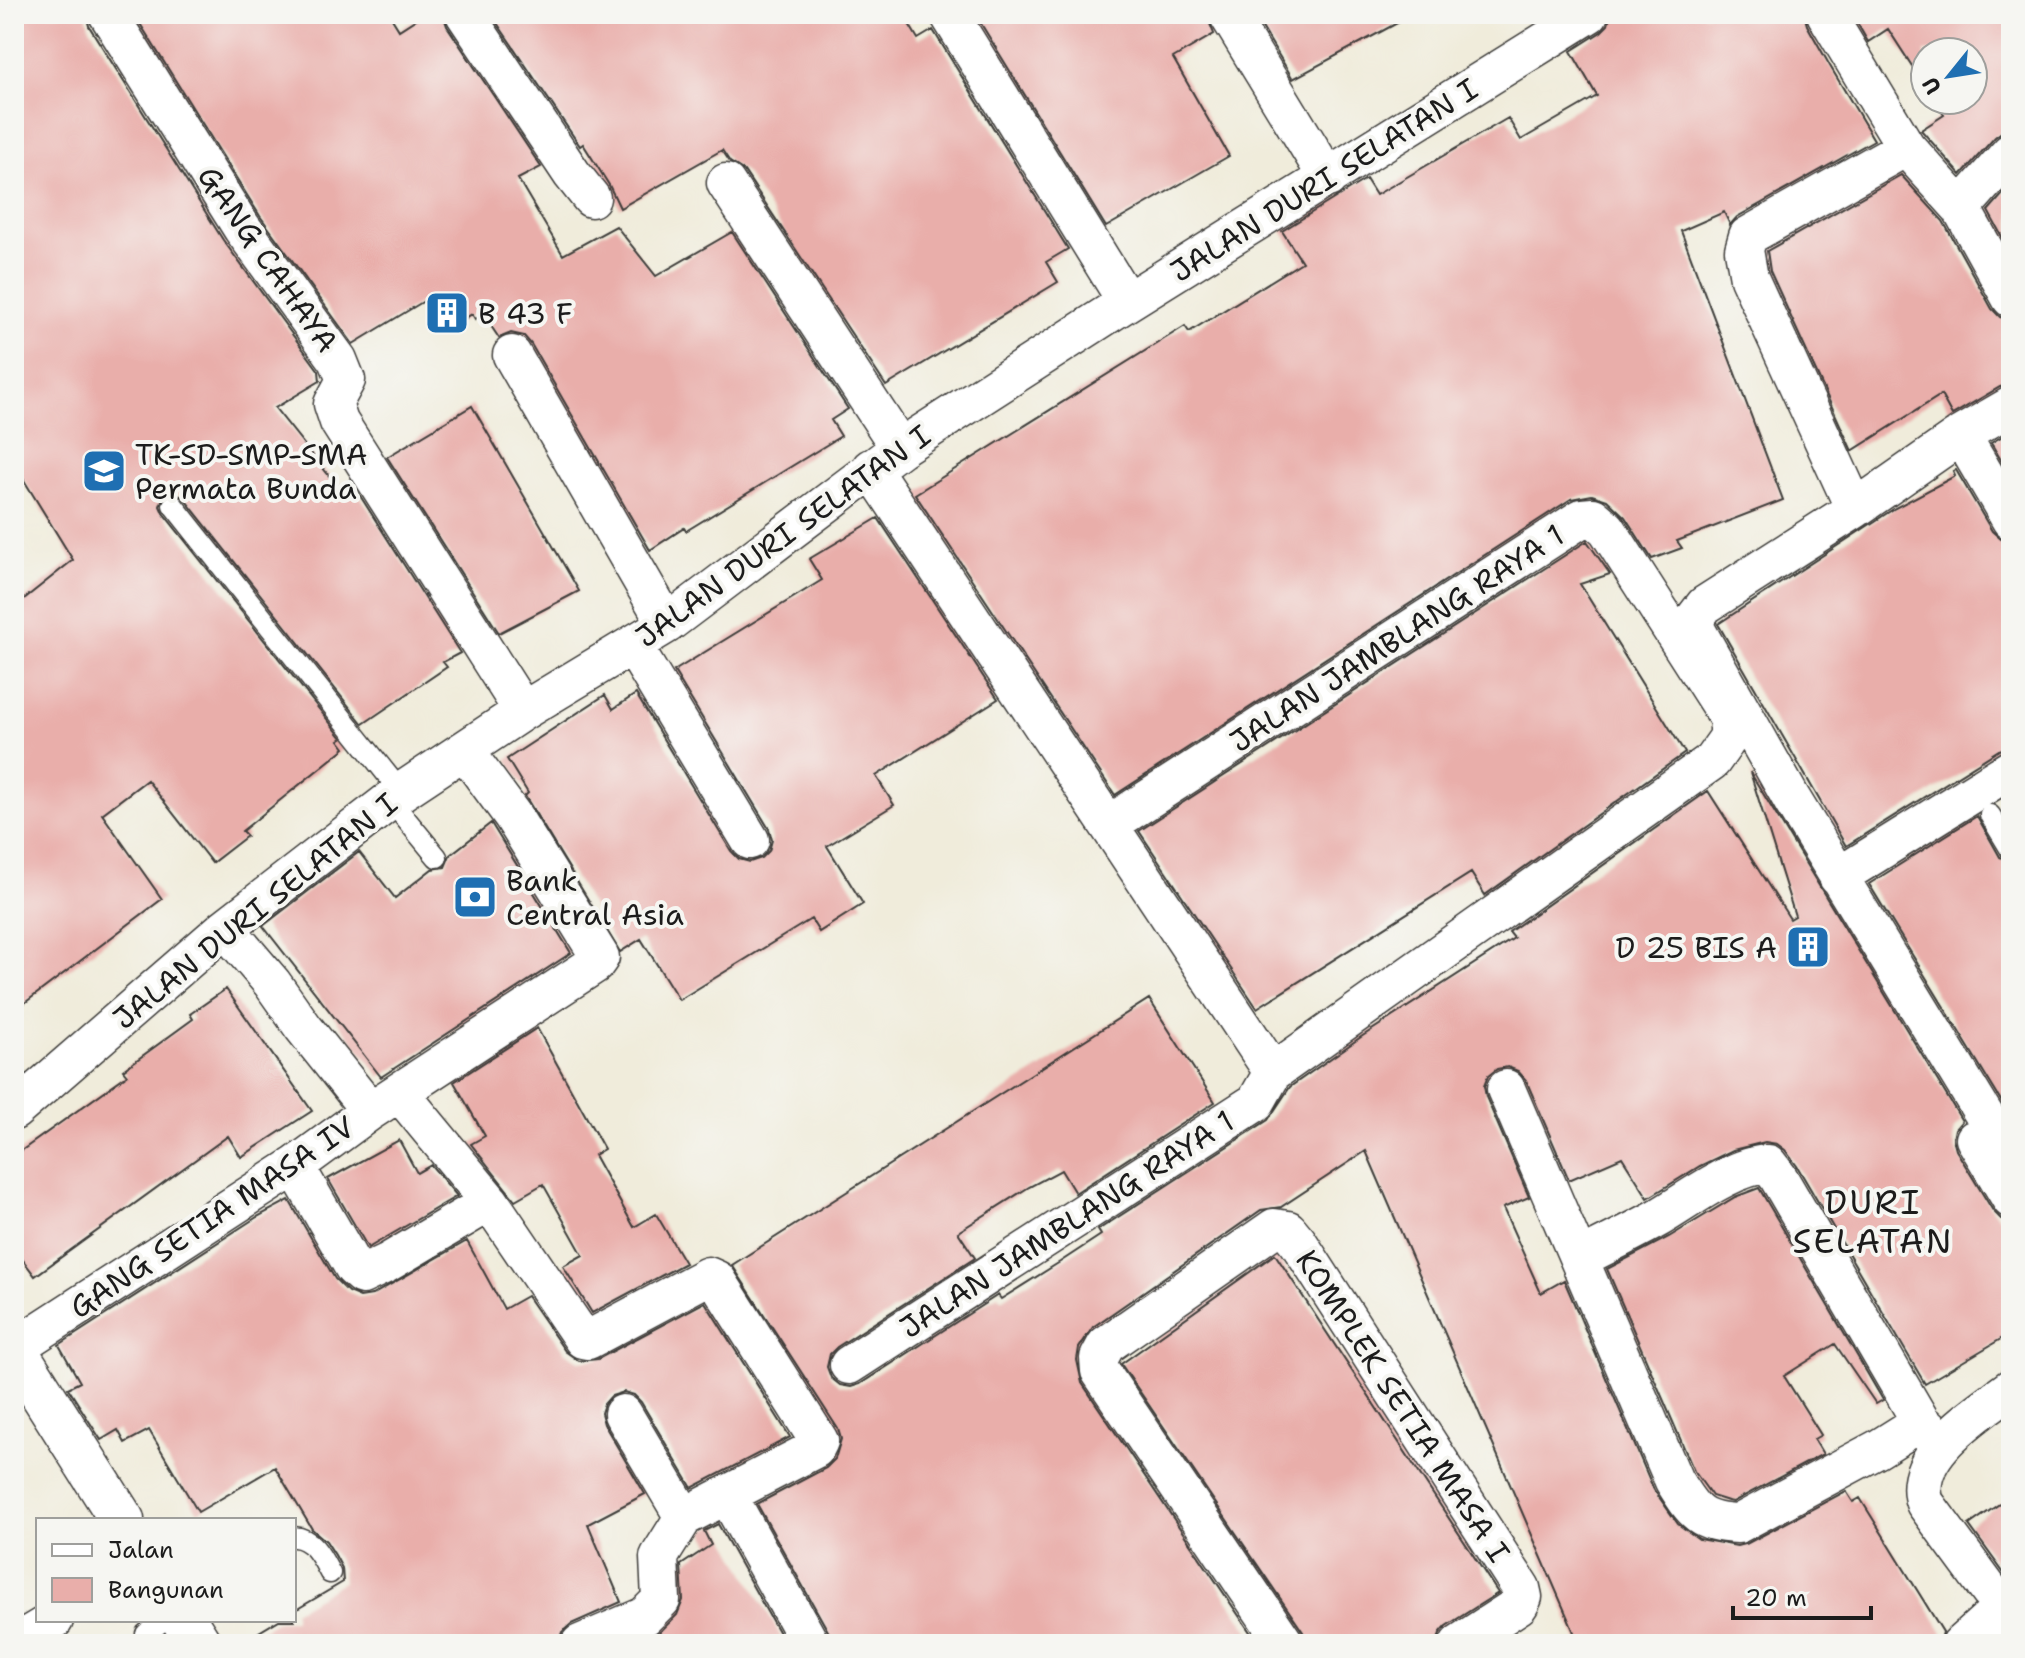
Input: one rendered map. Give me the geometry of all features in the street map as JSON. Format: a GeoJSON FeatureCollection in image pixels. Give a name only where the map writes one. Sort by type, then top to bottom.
{"type":"FeatureCollection","features":[{"type":"Feature","properties":{"kind":"street","name":"GANG CAHAYA"},"geometry":{"type":"LineString","coordinates":[[108,14],[242,228],[338,360],[346,380],[333,404],[339,422],[523,711]]}},
{"type":"Feature","properties":{"kind":"street"},"geometry":{"type":"LineString","coordinates":[[465,14],[591,198]]}},
{"type":"Feature","properties":{"kind":"street"},"geometry":{"type":"LineString","coordinates":[[949,14],[1127,302]]}},
{"type":"Feature","properties":{"kind":"street"},"geometry":{"type":"LineString","coordinates":[[1228,14],[1328,178]]}},
{"type":"Feature","properties":{"kind":"street","name":"JALAN DURI SELATAN I"},"geometry":{"type":"LineString","coordinates":[[14,1111],[225,928],[396,796],[523,711],[667,624],[885,458],[1127,302],[1589,14]]}},
{"type":"Feature","properties":{"kind":"street"},"geometry":{"type":"LineString","coordinates":[[1826,14],[1906,147],[1961,208],[2011,298]]}},
{"type":"Feature","properties":{"kind":"street"},"geometry":{"type":"LineString","coordinates":[[1855,509],[1749,278],[1744,250],[1748,236],[1906,147]]}},
{"type":"Feature","properties":{"kind":"street"},"geometry":{"type":"LineString","coordinates":[[1961,208],[2011,152]]}},
{"type":"Feature","properties":{"kind":"street"},"geometry":{"type":"LineString","coordinates":[[726,183],[885,458],[1110,824],[1273,1072]]}},
{"type":"Feature","properties":{"kind":"street"},"geometry":{"type":"LineString","coordinates":[[512,355],[667,624]]}},
{"type":"Feature","properties":{"kind":"street"},"geometry":{"type":"LineString","coordinates":[[2011,406],[1961,435],[1855,509],[1705,605],[1695,618],[1694,626],[1838,877],[2011,1159]]}},
{"type":"Feature","properties":{"kind":"street"},"geometry":{"type":"LineString","coordinates":[[1961,435],[2011,520]]}},
{"type":"Feature","properties":{"kind":"street","name":"JALAN JAMBLANG RAYA 1"},"geometry":{"type":"LineString","coordinates":[[849,1365],[1256,1102],[1273,1072],[1712,761],[1729,737],[1729,719],[1607,529],[1593,517],[1582,518],[1110,824]]}},
{"type":"Feature","properties":{"kind":"street"},"geometry":{"type":"LineString","coordinates":[[633,646],[750,840]]}},
{"type":"Feature","properties":{"kind":"street","name":"GANG SETIA MASA IV"},"geometry":{"type":"LineString","coordinates":[[14,1348],[295,1166],[384,1102],[595,964],[600,957],[512,815],[465,751]]}},
{"type":"Feature","properties":{"kind":"street"},"geometry":{"type":"LineString","coordinates":[[1838,877],[2011,769]]}},
{"type":"Feature","properties":{"kind":"street","name":"GANG SETIA MASA IV"},"geometry":{"type":"LineString","coordinates":[[225,928],[272,983],[303,1027],[384,1102]]}},
{"type":"Feature","properties":{"kind":"street"},"geometry":{"type":"LineString","coordinates":[[1920,1048],[2011,1199]]}},
{"type":"Feature","properties":{"kind":"street"},"geometry":{"type":"LineString","coordinates":[[1506,1089],[1674,1481],[1694,1512],[1717,1523],[1738,1524],[1920,1443],[2011,1388]]}},
{"type":"Feature","properties":{"kind":"street"},"geometry":{"type":"LineString","coordinates":[[384,1102],[490,1202],[583,1339],[588,1340],[708,1276],[717,1280],[819,1441],[815,1449],[684,1517],[659,1557],[661,1600],[645,1616],[580,1644]]}},
{"type":"Feature","properties":{"kind":"street"},"geometry":{"type":"LineString","coordinates":[[1581,1258],[1717,1183],[1754,1165],[1768,1164],[1778,1177],[1920,1443],[1921,1492],[1925,1503],[2006,1614],[1961,1644]]}},
{"type":"Feature","properties":{"kind":"street"},"geometry":{"type":"LineString","coordinates":[[295,1166],[354,1268],[362,1275],[490,1202]]}},
{"type":"Feature","properties":{"kind":"street","name":"KOMPLEK SETIA MASA I"},"geometry":{"type":"LineString","coordinates":[[1285,1644],[1100,1371],[1099,1358],[1106,1345],[1274,1228],[1288,1230],[1298,1242],[1521,1588],[1523,1597],[1519,1605],[1459,1644]]}},
{"type":"Feature","properties":{"kind":"street"},"geometry":{"type":"LineString","coordinates":[[14,1348],[121,1518]]}},
{"type":"Feature","properties":{"kind":"street"},"geometry":{"type":"LineString","coordinates":[[623,1414],[684,1517]]}},
{"type":"Feature","properties":{"kind":"street"},"geometry":{"type":"LineString","coordinates":[[728,1496],[810,1644]]}},
{"type":"Feature","properties":{"kind":"street"},"geometry":{"type":"LineString","coordinates":[[14,1644],[51,1622]]}},
{"type":"Feature","properties":{"kind":"street"},"geometry":{"type":"LineString","coordinates":[[165,1627],[199,1644]]}},
{"type":"Feature","properties":{"kind":"lane"},"geometry":{"type":"LineString","coordinates":[[173,505],[396,796],[437,857]]}},
{"type":"Feature","properties":{"kind":"lane"},"geometry":{"type":"LineString","coordinates":[[1990,815],[2011,850]]}},
{"type":"Feature","properties":{"kind":"lane"},"geometry":{"type":"LineString","coordinates":[[296,1537],[312,1545],[330,1573]]}},
{"type":"Feature","properties":{"kind":"building"},"geometry":{"type":"Polygon","coordinates":[[[14,14],[86,14],[89,26],[223,240],[319,371],[320,381],[275,408],[338,487],[350,480],[460,653],[443,662],[447,667],[363,724],[183,497],[172,492],[164,495],[160,506],[163,513],[342,738],[339,740],[345,748],[242,831],[247,836],[212,863],[147,780],[102,814],[162,899],[14,1011],[14,607],[73,560],[14,464],[14,14]]]}},
{"type":"Feature","properties":{"kind":"building"},"geometry":{"type":"Polygon","coordinates":[[[134,14],[389,14],[399,30],[424,14],[443,14],[447,26],[541,167],[518,179],[563,255],[616,226],[656,276],[732,232],[848,409],[831,420],[841,436],[650,550],[524,336],[511,333],[499,338],[483,314],[475,319],[472,314],[444,332],[424,301],[353,344],[260,216],[134,14]]]}},
{"type":"Feature","properties":{"kind":"building"},"geometry":{"type":"Polygon","coordinates":[[[491,14],[903,14],[918,39],[933,30],[1068,249],[1046,262],[1058,282],[886,386],[744,171],[730,162],[722,150],[620,208],[583,144],[580,146],[491,14]]]}},
{"type":"Feature","properties":{"kind":"building"},"geometry":{"type":"Polygon","coordinates":[[[975,14],[1206,14],[1214,34],[1173,58],[1229,156],[1106,227],[975,14]]]}},
{"type":"Feature","properties":{"kind":"building"},"geometry":{"type":"Polygon","coordinates":[[[1254,14],[1414,14],[1293,79],[1254,14]]]}},
{"type":"Feature","properties":{"kind":"building"},"geometry":{"type":"Polygon","coordinates":[[[1611,14],[1804,14],[1807,25],[1874,140],[1737,217],[1730,225],[1724,212],[1681,231],[1783,500],[1677,541],[1682,548],[1652,559],[1625,517],[1607,500],[1592,495],[1571,499],[1115,795],[915,494],[1185,326],[1189,332],[1302,262],[1282,231],[1366,179],[1376,195],[1508,118],[1521,140],[1597,96],[1571,51],[1601,32],[1608,25],[1611,14]]]}},
{"type":"Feature","properties":{"kind":"building"},"geometry":{"type":"Polygon","coordinates":[[[1852,14],[2011,14],[2011,131],[2003,131],[1995,137],[1961,175],[1921,130],[1942,116],[1989,116],[1989,36],[1909,36],[1909,61],[1888,29],[1868,42],[1852,14]]]}},
{"type":"Feature","properties":{"kind":"building"},"geometry":{"type":"Polygon","coordinates":[[[1901,175],[1943,221],[1992,309],[2000,317],[2011,320],[2011,384],[2000,387],[1952,415],[1941,395],[1852,451],[1770,271],[1767,251],[1901,175]]]}},
{"type":"Feature","properties":{"kind":"building"},"geometry":{"type":"Polygon","coordinates":[[[2011,185],[2011,253],[1988,211],[2011,185]]]}},
{"type":"Feature","properties":{"kind":"building"},"geometry":{"type":"Polygon","coordinates":[[[472,406],[579,591],[499,633],[387,457],[472,406]]]}},
{"type":"Feature","properties":{"kind":"building"},"geometry":{"type":"Polygon","coordinates":[[[2011,431],[2011,477],[1991,443],[2011,431]]]}},
{"type":"Feature","properties":{"kind":"building"},"geometry":{"type":"Polygon","coordinates":[[[1956,470],[1992,531],[2001,539],[2011,542],[2011,747],[1999,750],[1846,846],[1718,624],[1895,508],[1955,476],[1953,471],[1956,470]]]}},
{"type":"Feature","properties":{"kind":"building"},"geometry":{"type":"Polygon","coordinates":[[[878,518],[998,699],[876,776],[894,805],[827,846],[863,904],[819,932],[811,919],[679,1000],[641,939],[620,952],[525,796],[528,793],[507,759],[605,695],[613,709],[636,694],[731,851],[739,859],[750,862],[762,858],[769,851],[772,840],[769,829],[674,671],[822,580],[809,559],[878,518]]]}},
{"type":"Feature","properties":{"kind":"building"},"geometry":{"type":"Polygon","coordinates":[[[1587,541],[1610,574],[1580,584],[1685,753],[1485,895],[1471,873],[1257,1008],[1139,831],[1587,541]]]}},
{"type":"Feature","properties":{"kind":"building"},"geometry":{"type":"Polygon","coordinates":[[[1750,772],[1962,1121],[1955,1129],[1953,1139],[1956,1150],[1993,1211],[2001,1219],[2011,1221],[2011,1333],[1925,1384],[1785,1150],[1777,1144],[1765,1142],[1733,1150],[1648,1198],[1622,1157],[1569,1180],[1526,1080],[1518,1071],[1508,1067],[1497,1069],[1488,1076],[1484,1086],[1529,1197],[1503,1208],[1541,1293],[1564,1280],[1654,1490],[1678,1524],[1699,1539],[1737,1546],[1846,1491],[1853,1502],[1860,1498],[1943,1632],[1940,1644],[1579,1644],[1366,1151],[1281,1207],[1261,1210],[1093,1327],[1079,1348],[1077,1360],[1082,1383],[1258,1644],[832,1644],[829,1633],[757,1504],[826,1468],[835,1459],[841,1439],[838,1429],[732,1265],[1149,999],[1215,1102],[1075,1193],[1061,1170],[958,1232],[975,1258],[830,1354],[827,1367],[831,1378],[840,1385],[851,1387],[860,1384],[998,1295],[1001,1299],[1060,1262],[1101,1235],[1098,1230],[1268,1120],[1290,1087],[1514,938],[1509,932],[1708,791],[1790,919],[1795,916],[1750,772]]]}},
{"type":"Feature","properties":{"kind":"building"},"geometry":{"type":"Polygon","coordinates":[[[1977,816],[2000,857],[2011,863],[2011,1117],[1869,884],[1977,816]]]}},
{"type":"Feature","properties":{"kind":"building"},"geometry":{"type":"Polygon","coordinates":[[[491,823],[571,953],[381,1077],[263,926],[359,852],[395,898],[432,869],[445,867],[450,855],[491,823]]]}},
{"type":"Feature","properties":{"kind":"building"},"geometry":{"type":"Polygon","coordinates":[[[226,989],[312,1111],[241,1157],[228,1136],[35,1276],[14,1248],[14,1156],[127,1075],[123,1070],[193,1019],[190,1014],[226,989]]]}},
{"type":"Feature","properties":{"kind":"building"},"geometry":{"type":"Polygon","coordinates":[[[537,1028],[604,1149],[594,1155],[634,1227],[656,1214],[685,1263],[592,1313],[563,1266],[583,1255],[543,1184],[515,1200],[471,1144],[485,1136],[454,1082],[537,1028]]]}},
{"type":"Feature","properties":{"kind":"building"},"geometry":{"type":"Polygon","coordinates":[[[399,1140],[417,1173],[431,1165],[457,1196],[368,1248],[328,1179],[399,1140]]]}},
{"type":"Feature","properties":{"kind":"building"},"geometry":{"type":"Polygon","coordinates":[[[1759,1188],[1883,1400],[1876,1404],[1835,1344],[1784,1376],[1821,1435],[1814,1439],[1823,1454],[1733,1502],[1712,1496],[1694,1471],[1607,1269],[1669,1237],[1735,1197],[1759,1188]]]}},
{"type":"Feature","properties":{"kind":"building"},"geometry":{"type":"Polygon","coordinates":[[[289,1200],[335,1279],[348,1292],[360,1297],[372,1295],[467,1241],[504,1309],[527,1296],[565,1351],[579,1361],[598,1359],[705,1302],[790,1437],[692,1488],[641,1402],[634,1395],[624,1392],[611,1396],[601,1413],[604,1424],[645,1494],[588,1524],[621,1602],[571,1624],[562,1632],[558,1644],[239,1644],[276,1622],[296,1622],[296,1610],[343,1582],[342,1568],[335,1555],[326,1541],[312,1529],[275,1467],[198,1512],[149,1430],[125,1443],[118,1430],[101,1440],[68,1388],[80,1382],[59,1345],[257,1217],[289,1200]]]}},
{"type":"Feature","properties":{"kind":"building"},"geometry":{"type":"Polygon","coordinates":[[[1275,1254],[1498,1593],[1446,1626],[1437,1644],[1307,1644],[1303,1632],[1121,1364],[1275,1254]]]}},
{"type":"Feature","properties":{"kind":"building"},"geometry":{"type":"Polygon","coordinates":[[[2011,1496],[2011,1583],[1969,1525],[2011,1496]]]}},
{"type":"Feature","properties":{"kind":"building"},"geometry":{"type":"Polygon","coordinates":[[[718,1524],[785,1644],[636,1644],[660,1632],[677,1615],[683,1600],[681,1565],[711,1545],[704,1531],[718,1524]]]}},
{"type":"Feature","properties":{"kind":"place","name":"B 43 F"},"geometry":{"type":"Point","coordinates":[447,313]}},
{"type":"Feature","properties":{"kind":"place","name":"TK-SD-SMP-SMA Permata Bunda"},"geometry":{"type":"Point","coordinates":[104,471]}},
{"type":"Feature","properties":{"kind":"place","name":"Bank Central Asia"},"geometry":{"type":"Point","coordinates":[475,897]}},
{"type":"Feature","properties":{"kind":"place","name":"D 25 BIS A"},"geometry":{"type":"Point","coordinates":[1808,947]}},
{"type":"Feature","properties":{"kind":"district","name":"DURI SELATAN"},"geometry":{"type":"Point","coordinates":[1873,1222]}}]}
